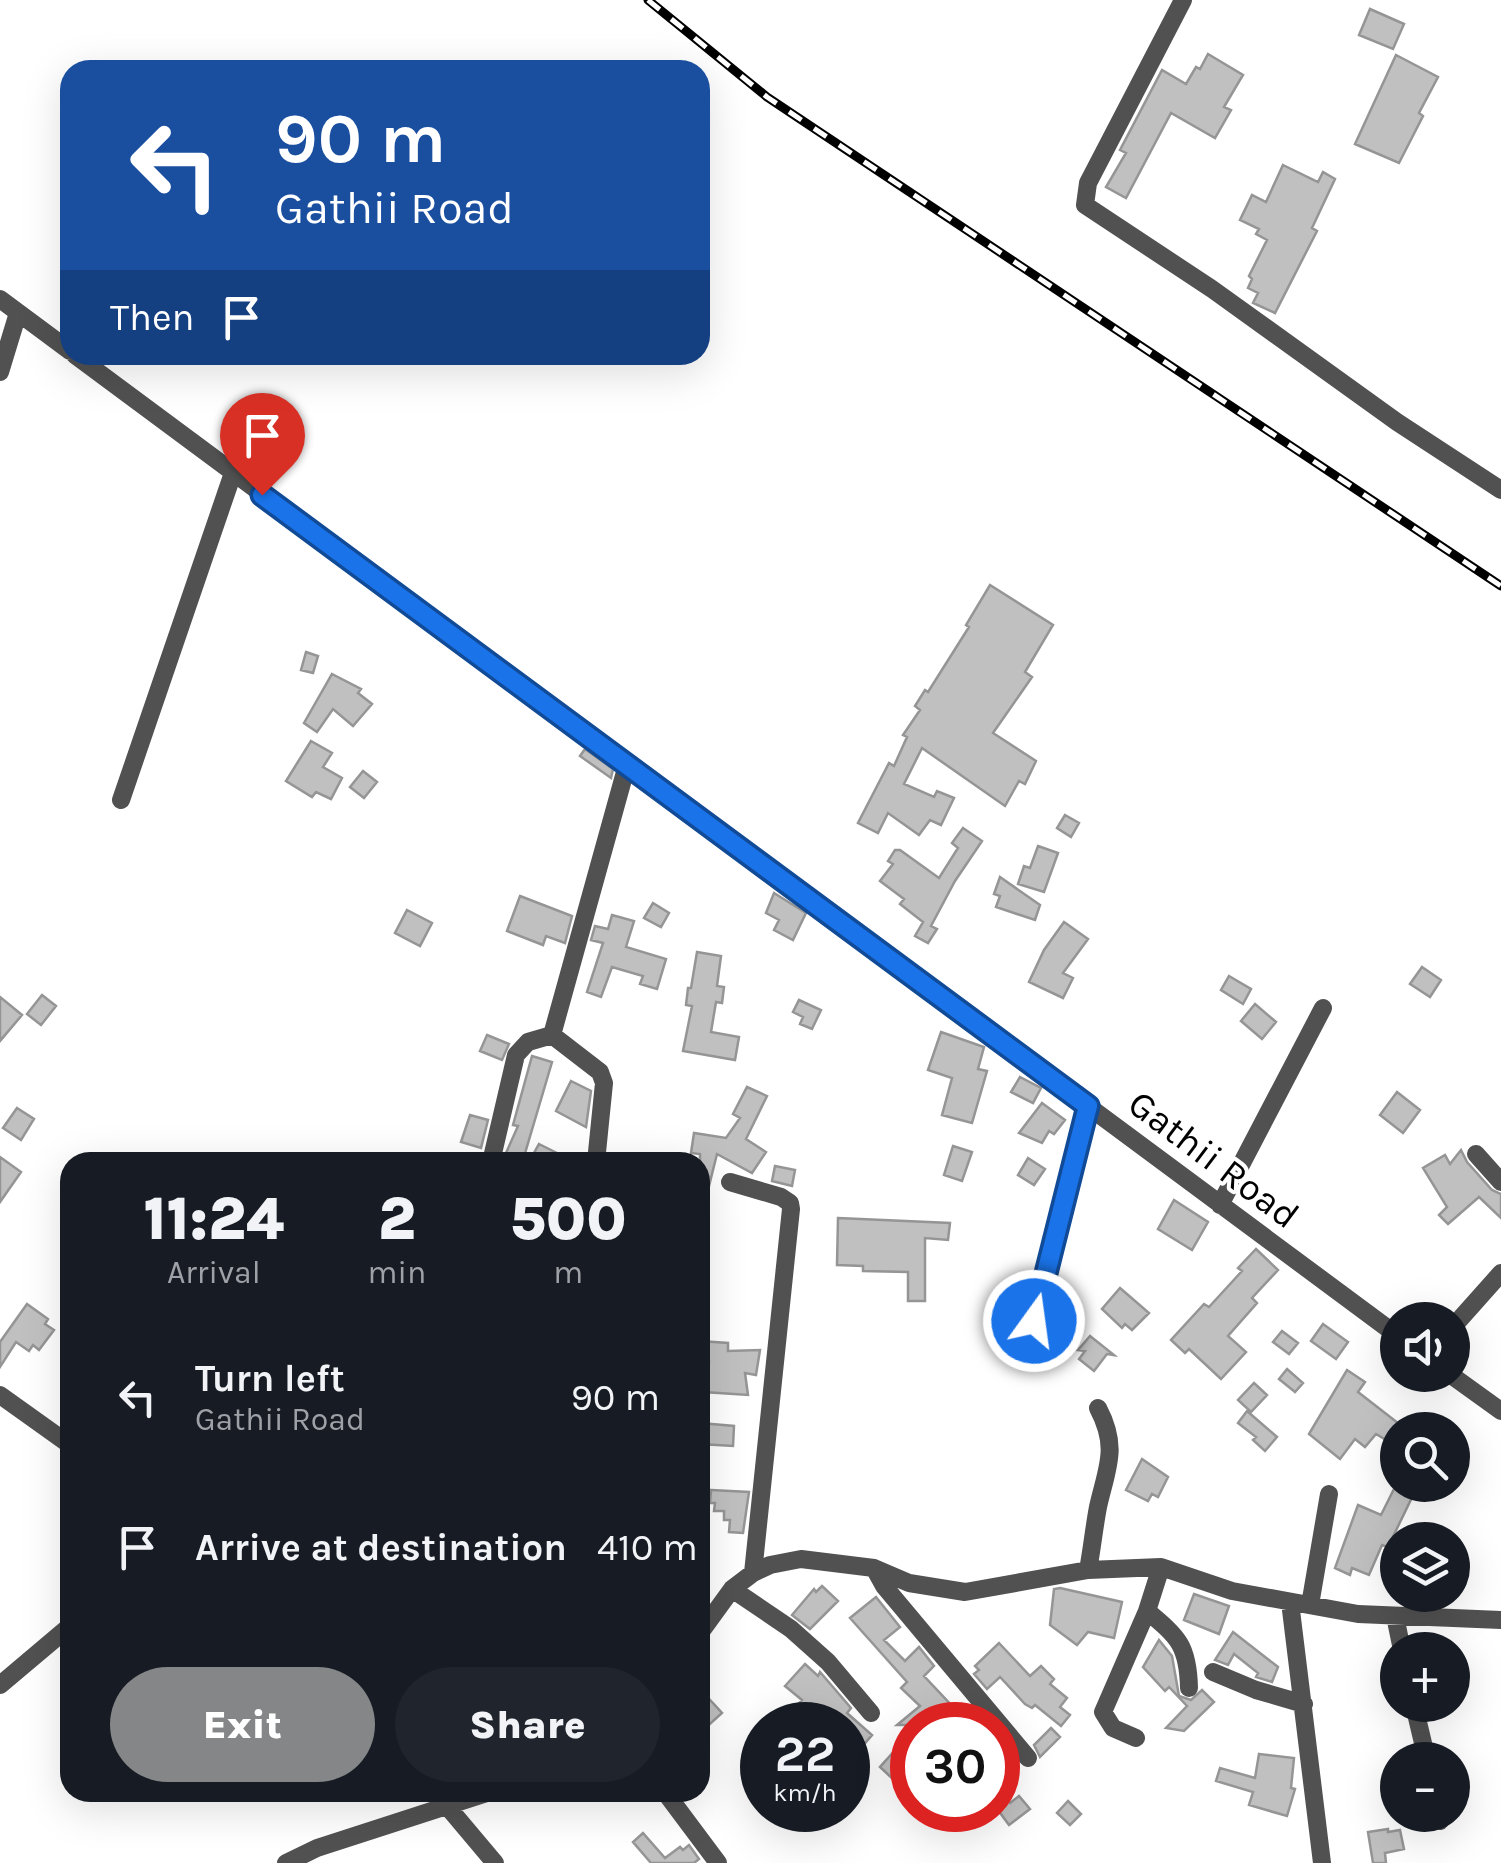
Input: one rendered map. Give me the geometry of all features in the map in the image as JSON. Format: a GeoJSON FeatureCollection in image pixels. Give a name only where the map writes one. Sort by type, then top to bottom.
{"type":"FeatureCollection","features":[{"type":"Feature","properties":{"kind":"street"},"geometry":{"type":"LineString","coordinates":[[1184,0],[1088,183],[1086,205],[1501,490]]}},
{"type":"Feature","properties":{"kind":"street","name":"Gathii Road"},"geometry":{"type":"LineString","coordinates":[[0,299],[60,344]]}},
{"type":"Feature","properties":{"kind":"street"},"geometry":{"type":"LineString","coordinates":[[0,372],[18,312]]}},
{"type":"Feature","properties":{"kind":"street","name":"Gathii Road"},"geometry":{"type":"LineString","coordinates":[[88,365],[1380,1323]]}},
{"type":"Feature","properties":{"kind":"street"},"geometry":{"type":"LineString","coordinates":[[121,800],[233,473]]}},
{"type":"Feature","properties":{"kind":"street"},"geometry":{"type":"LineString","coordinates":[[552,1034],[627,765]]}},
{"type":"Feature","properties":{"kind":"street"},"geometry":{"type":"LineString","coordinates":[[1220,1204],[1323,1008]]}},
{"type":"Feature","properties":{"kind":"street"},"geometry":{"type":"LineString","coordinates":[[493,1152],[516,1056],[528,1042],[552,1034]]}},
{"type":"Feature","properties":{"kind":"street"},"geometry":{"type":"LineString","coordinates":[[552,1034],[600,1072],[604,1083],[597,1152]]}},
{"type":"Feature","properties":{"kind":"street"},"geometry":{"type":"LineString","coordinates":[[1034,1321],[1088,1106]]}},
{"type":"Feature","properties":{"kind":"street"},"geometry":{"type":"LineString","coordinates":[[1476,1154],[1501,1182]]}},
{"type":"Feature","properties":{"kind":"street"},"geometry":{"type":"LineString","coordinates":[[730,1182],[781,1197],[790,1203],[791,1210],[753,1573]]}},
{"type":"Feature","properties":{"kind":"street"},"geometry":{"type":"LineString","coordinates":[[1470,1307],[1501,1272]]}},
{"type":"Feature","properties":{"kind":"street"},"geometry":{"type":"LineString","coordinates":[[1470,1389],[1501,1412]]}},
{"type":"Feature","properties":{"kind":"street"},"geometry":{"type":"LineString","coordinates":[[0,1394],[60,1438]]}},
{"type":"Feature","properties":{"kind":"street"},"geometry":{"type":"LineString","coordinates":[[1088,1570],[1098,1507],[1111,1462],[1111,1440],[1098,1408]]}},
{"type":"Feature","properties":{"kind":"street"},"geometry":{"type":"LineString","coordinates":[[1310,1606],[1329,1494]]}},
{"type":"Feature","properties":{"kind":"street"},"geometry":{"type":"LineString","coordinates":[[710,1620],[732,1590],[753,1573],[800,1559],[874,1568],[908,1584],[965,1592],[1088,1570],[1160,1567],[1232,1591],[1310,1606],[1395,1616],[1501,1620]]}},
{"type":"Feature","properties":{"kind":"street"},"geometry":{"type":"LineString","coordinates":[[1136,1738],[1114,1728],[1103,1712],[1147,1610],[1160,1567]]}},
{"type":"Feature","properties":{"kind":"street"},"geometry":{"type":"LineString","coordinates":[[874,1568],[884,1586],[1028,1758]]}},
{"type":"Feature","properties":{"kind":"street"},"geometry":{"type":"LineString","coordinates":[[732,1590],[791,1629],[828,1662],[872,1713]]}},
{"type":"Feature","properties":{"kind":"street"},"geometry":{"type":"LineString","coordinates":[[1290,1602],[1322,1863]]}},
{"type":"Feature","properties":{"kind":"street"},"geometry":{"type":"LineString","coordinates":[[1147,1610],[1178,1636],[1184,1648],[1189,1688]]}},
{"type":"Feature","properties":{"kind":"street"},"geometry":{"type":"LineString","coordinates":[[1395,1616],[1398,1632]]}},
{"type":"Feature","properties":{"kind":"street"},"geometry":{"type":"LineString","coordinates":[[0,1685],[60,1634]]}},
{"type":"Feature","properties":{"kind":"street"},"geometry":{"type":"LineString","coordinates":[[1213,1672],[1304,1704]]}},
{"type":"Feature","properties":{"kind":"street"},"geometry":{"type":"LineString","coordinates":[[286,1863],[317,1848],[459,1802]]}},
{"type":"Feature","properties":{"kind":"street"},"geometry":{"type":"LineString","coordinates":[[672,1802],[718,1863]]}},
{"type":"Feature","properties":{"kind":"street"},"geometry":{"type":"LineString","coordinates":[[447,1806],[496,1863]]}},
{"type":"Feature","properties":{"kind":"building"},"geometry":{"type":"Polygon","coordinates":[[[1370,9],[1404,24],[1393,49],[1359,35],[1370,9]]]}},
{"type":"Feature","properties":{"kind":"building"},"geometry":{"type":"Polygon","coordinates":[[[1208,54],[1243,75],[1224,107],[1231,110],[1215,138],[1171,113],[1126,198],[1106,187],[1126,153],[1120,150],[1162,70],[1186,84],[1208,54]]]}},
{"type":"Feature","properties":{"kind":"building"},"geometry":{"type":"Polygon","coordinates":[[[1396,55],[1438,77],[1399,163],[1355,144],[1396,55]]]}},
{"type":"Feature","properties":{"kind":"building"},"geometry":{"type":"Polygon","coordinates":[[[1283,165],[1318,182],[1323,172],[1335,179],[1312,228],[1317,231],[1275,313],[1253,303],[1258,293],[1248,288],[1252,279],[1249,276],[1267,240],[1256,234],[1259,229],[1240,220],[1252,195],[1266,202],[1283,165]]]}},
{"type":"Feature","properties":{"kind":"building"},"geometry":{"type":"Polygon","coordinates":[[[990,585],[1053,625],[1025,672],[1032,677],[993,733],[1036,761],[1025,784],[1019,781],[1005,806],[922,748],[904,784],[934,797],[937,791],[954,798],[941,825],[930,820],[919,835],[888,813],[878,833],[858,823],[889,763],[894,766],[907,737],[903,735],[920,710],[915,706],[969,627],[966,625],[990,585]]]}},
{"type":"Feature","properties":{"kind":"building"},"geometry":{"type":"Polygon","coordinates":[[[306,652],[318,656],[313,673],[301,670],[306,652]]]}},
{"type":"Feature","properties":{"kind":"building"},"geometry":{"type":"Polygon","coordinates":[[[332,674],[361,689],[358,693],[372,704],[353,726],[333,709],[317,732],[304,723],[332,674]]]}},
{"type":"Feature","properties":{"kind":"building"},"geometry":{"type":"Polygon","coordinates":[[[311,741],[332,753],[323,767],[342,778],[331,799],[316,792],[312,797],[286,781],[311,741]]]}},
{"type":"Feature","properties":{"kind":"building"},"geometry":{"type":"Polygon","coordinates":[[[585,749],[613,769],[611,778],[580,756],[585,749]]]}},
{"type":"Feature","properties":{"kind":"building"},"geometry":{"type":"Polygon","coordinates":[[[363,771],[377,782],[364,798],[350,787],[363,771]]]}},
{"type":"Feature","properties":{"kind":"building"},"geometry":{"type":"Polygon","coordinates":[[[1065,815],[1079,823],[1071,837],[1057,828],[1065,815]]]}},
{"type":"Feature","properties":{"kind":"building"},"geometry":{"type":"Polygon","coordinates":[[[963,828],[982,841],[931,926],[937,929],[928,943],[915,936],[923,922],[900,904],[904,899],[880,881],[893,864],[888,861],[895,850],[939,878],[958,848],[952,843],[963,828]]]}},
{"type":"Feature","properties":{"kind":"building"},"geometry":{"type":"Polygon","coordinates":[[[1038,846],[1058,853],[1044,892],[1018,884],[1024,866],[1030,868],[1038,846]]]}},
{"type":"Feature","properties":{"kind":"building"},"geometry":{"type":"Polygon","coordinates":[[[1000,877],[1040,905],[1035,920],[996,907],[1000,896],[994,894],[1000,877]]]}},
{"type":"Feature","properties":{"kind":"building"},"geometry":{"type":"Polygon","coordinates":[[[774,893],[806,913],[793,940],[774,930],[779,920],[766,913],[774,893]]]}},
{"type":"Feature","properties":{"kind":"building"},"geometry":{"type":"Polygon","coordinates":[[[520,896],[572,916],[565,943],[546,936],[543,945],[507,931],[520,896]]]}},
{"type":"Feature","properties":{"kind":"building"},"geometry":{"type":"Polygon","coordinates":[[[653,903],[669,913],[661,927],[644,918],[653,903]]]}},
{"type":"Feature","properties":{"kind":"building"},"geometry":{"type":"Polygon","coordinates":[[[407,910],[432,923],[420,946],[395,933],[407,910]]]}},
{"type":"Feature","properties":{"kind":"building"},"geometry":{"type":"Polygon","coordinates":[[[612,915],[634,921],[626,947],[666,959],[657,989],[640,984],[643,976],[612,967],[601,997],[587,992],[603,943],[591,940],[595,926],[608,929],[612,915]]]}},
{"type":"Feature","properties":{"kind":"building"},"geometry":{"type":"Polygon","coordinates":[[[1064,922],[1088,939],[1063,973],[1073,978],[1063,998],[1029,982],[1044,950],[1064,922]]]}},
{"type":"Feature","properties":{"kind":"building"},"geometry":{"type":"Polygon","coordinates":[[[697,952],[721,956],[717,986],[724,987],[722,1003],[716,1002],[711,1032],[739,1037],[735,1060],[683,1051],[692,1006],[686,1005],[688,988],[697,952]]]}},
{"type":"Feature","properties":{"kind":"building"},"geometry":{"type":"Polygon","coordinates":[[[1422,967],[1441,980],[1430,997],[1410,984],[1422,967]]]}},
{"type":"Feature","properties":{"kind":"building"},"geometry":{"type":"Polygon","coordinates":[[[1229,976],[1251,989],[1243,1004],[1221,990],[1229,976]]]}},
{"type":"Feature","properties":{"kind":"building"},"geometry":{"type":"Polygon","coordinates":[[[42,995],[56,1006],[41,1025],[27,1014],[42,995]]]}},
{"type":"Feature","properties":{"kind":"building"},"geometry":{"type":"Polygon","coordinates":[[[0,997],[22,1015],[0,1041],[0,997]]]}},
{"type":"Feature","properties":{"kind":"building"},"geometry":{"type":"Polygon","coordinates":[[[799,1000],[821,1010],[812,1029],[800,1024],[803,1017],[793,1012],[799,1000]]]}},
{"type":"Feature","properties":{"kind":"building"},"geometry":{"type":"Polygon","coordinates":[[[1255,1004],[1276,1022],[1262,1039],[1241,1021],[1255,1004]]]}},
{"type":"Feature","properties":{"kind":"building"},"geometry":{"type":"Polygon","coordinates":[[[941,1032],[984,1047],[978,1069],[987,1071],[972,1123],[942,1115],[952,1078],[928,1070],[941,1032]]]}},
{"type":"Feature","properties":{"kind":"building"},"geometry":{"type":"Polygon","coordinates":[[[487,1035],[509,1044],[502,1060],[480,1051],[487,1035]]]}},
{"type":"Feature","properties":{"kind":"building"},"geometry":{"type":"Polygon","coordinates":[[[532,1056],[552,1062],[525,1152],[506,1152],[518,1126],[513,1125],[532,1056]]]}},
{"type":"Feature","properties":{"kind":"building"},"geometry":{"type":"Polygon","coordinates":[[[1020,1077],[1041,1088],[1033,1103],[1011,1092],[1020,1077]]]}},
{"type":"Feature","properties":{"kind":"building"},"geometry":{"type":"Polygon","coordinates":[[[571,1081],[591,1091],[586,1127],[556,1111],[571,1081]]]}},
{"type":"Feature","properties":{"kind":"building"},"geometry":{"type":"Polygon","coordinates":[[[747,1087],[767,1096],[746,1139],[766,1152],[752,1173],[717,1154],[710,1182],[710,1152],[691,1152],[694,1133],[726,1138],[740,1118],[733,1114],[747,1087]]]}},
{"type":"Feature","properties":{"kind":"building"},"geometry":{"type":"Polygon","coordinates":[[[1397,1092],[1420,1110],[1403,1133],[1380,1115],[1397,1092]]]}},
{"type":"Feature","properties":{"kind":"building"},"geometry":{"type":"Polygon","coordinates":[[[1042,1103],[1065,1120],[1054,1134],[1049,1131],[1042,1143],[1019,1133],[1042,1103]]]}},
{"type":"Feature","properties":{"kind":"building"},"geometry":{"type":"Polygon","coordinates":[[[17,1108],[34,1119],[21,1140],[3,1128],[17,1108]]]}},
{"type":"Feature","properties":{"kind":"building"},"geometry":{"type":"Polygon","coordinates":[[[470,1115],[488,1120],[481,1148],[461,1142],[470,1115]]]}},
{"type":"Feature","properties":{"kind":"building"},"geometry":{"type":"Polygon","coordinates":[[[539,1144],[555,1152],[535,1152],[539,1144]]]}},
{"type":"Feature","properties":{"kind":"building"},"geometry":{"type":"Polygon","coordinates":[[[953,1146],[972,1152],[962,1181],[944,1175],[953,1146]]]}},
{"type":"Feature","properties":{"kind":"building"},"geometry":{"type":"Polygon","coordinates":[[[1461,1150],[1492,1190],[1501,1194],[1501,1218],[1479,1197],[1448,1224],[1439,1215],[1447,1207],[1423,1168],[1445,1155],[1450,1164],[1461,1150]]]}},
{"type":"Feature","properties":{"kind":"building"},"geometry":{"type":"Polygon","coordinates":[[[0,1157],[21,1172],[0,1202],[0,1157]]]}},
{"type":"Feature","properties":{"kind":"building"},"geometry":{"type":"Polygon","coordinates":[[[1028,1158],[1045,1169],[1034,1185],[1018,1175],[1028,1158]]]}},
{"type":"Feature","properties":{"kind":"building"},"geometry":{"type":"Polygon","coordinates":[[[775,1166],[795,1170],[792,1186],[772,1181],[775,1166]]]}},
{"type":"Feature","properties":{"kind":"building"},"geometry":{"type":"Polygon","coordinates":[[[1174,1200],[1208,1222],[1192,1250],[1158,1229],[1174,1200]]]}},
{"type":"Feature","properties":{"kind":"building"},"geometry":{"type":"Polygon","coordinates":[[[838,1218],[950,1223],[948,1240],[925,1238],[925,1301],[908,1301],[908,1272],[863,1271],[863,1266],[837,1265],[838,1218]]]}},
{"type":"Feature","properties":{"kind":"building"},"geometry":{"type":"Polygon","coordinates":[[[1256,1249],[1278,1270],[1252,1298],[1257,1303],[1228,1336],[1246,1352],[1221,1379],[1189,1349],[1185,1353],[1171,1340],[1204,1304],[1209,1307],[1256,1249]]]}},
{"type":"Feature","properties":{"kind":"building"},"geometry":{"type":"Polygon","coordinates":[[[1120,1288],[1149,1313],[1132,1330],[1125,1324],[1122,1328],[1102,1309],[1120,1288]]]}},
{"type":"Feature","properties":{"kind":"building"},"geometry":{"type":"Polygon","coordinates":[[[27,1304],[48,1319],[45,1324],[54,1330],[39,1350],[33,1345],[29,1351],[16,1342],[0,1367],[0,1342],[27,1304]]]}},
{"type":"Feature","properties":{"kind":"building"},"geometry":{"type":"Polygon","coordinates":[[[1015,1312],[1022,1316],[1027,1335],[1008,1327],[1015,1312]]]}},
{"type":"Feature","properties":{"kind":"building"},"geometry":{"type":"Polygon","coordinates":[[[1323,1324],[1348,1342],[1336,1359],[1311,1341],[1323,1324]]]}},
{"type":"Feature","properties":{"kind":"building"},"geometry":{"type":"Polygon","coordinates":[[[1282,1331],[1298,1343],[1289,1354],[1273,1342],[1282,1331]]]}},
{"type":"Feature","properties":{"kind":"building"},"geometry":{"type":"Polygon","coordinates":[[[1090,1336],[1114,1355],[1107,1354],[1094,1371],[1079,1359],[1085,1351],[1078,1350],[1090,1336]]]}},
{"type":"Feature","properties":{"kind":"building"},"geometry":{"type":"Polygon","coordinates":[[[710,1342],[728,1343],[728,1351],[760,1350],[756,1375],[745,1373],[748,1395],[710,1392],[710,1342]]]}},
{"type":"Feature","properties":{"kind":"building"},"geometry":{"type":"Polygon","coordinates":[[[1287,1369],[1303,1383],[1295,1392],[1279,1379],[1287,1369]]]}},
{"type":"Feature","properties":{"kind":"building"},"geometry":{"type":"Polygon","coordinates":[[[1347,1370],[1365,1382],[1358,1392],[1384,1412],[1380,1412],[1380,1436],[1376,1434],[1365,1447],[1355,1439],[1340,1459],[1309,1434],[1347,1370]]]}},
{"type":"Feature","properties":{"kind":"building"},"geometry":{"type":"Polygon","coordinates":[[[1254,1383],[1267,1395],[1251,1412],[1238,1400],[1254,1383]]]}},
{"type":"Feature","properties":{"kind":"building"},"geometry":{"type":"Polygon","coordinates":[[[1247,1411],[1277,1437],[1265,1451],[1253,1440],[1256,1437],[1238,1423],[1247,1411]]]}},
{"type":"Feature","properties":{"kind":"building"},"geometry":{"type":"Polygon","coordinates":[[[710,1424],[734,1426],[733,1446],[710,1445],[710,1424]]]}},
{"type":"Feature","properties":{"kind":"building"},"geometry":{"type":"Polygon","coordinates":[[[1142,1459],[1168,1477],[1158,1497],[1152,1494],[1148,1501],[1126,1490],[1142,1459]]]}},
{"type":"Feature","properties":{"kind":"building"},"geometry":{"type":"Polygon","coordinates":[[[711,1490],[749,1492],[743,1533],[729,1532],[730,1520],[724,1520],[724,1511],[714,1511],[715,1503],[710,1503],[711,1490]]]}},
{"type":"Feature","properties":{"kind":"building"},"geometry":{"type":"Polygon","coordinates":[[[1388,1502],[1410,1502],[1400,1522],[1380,1522],[1380,1550],[1369,1575],[1352,1568],[1350,1575],[1335,1568],[1358,1505],[1381,1515],[1388,1502]]]}},
{"type":"Feature","properties":{"kind":"building"},"geometry":{"type":"Polygon","coordinates":[[[822,1586],[838,1601],[810,1629],[792,1615],[814,1589],[816,1592],[822,1586]]]}},
{"type":"Feature","properties":{"kind":"building"},"geometry":{"type":"Polygon","coordinates":[[[1054,1589],[1122,1602],[1114,1638],[1088,1632],[1077,1645],[1050,1625],[1054,1589]]]}},
{"type":"Feature","properties":{"kind":"building"},"geometry":{"type":"Polygon","coordinates":[[[1194,1594],[1229,1606],[1219,1634],[1184,1620],[1194,1594]]]}},
{"type":"Feature","properties":{"kind":"building"},"geometry":{"type":"Polygon","coordinates":[[[876,1597],[900,1627],[884,1640],[905,1661],[919,1647],[934,1666],[924,1676],[948,1702],[916,1702],[901,1688],[907,1682],[850,1618],[876,1597]]]}},
{"type":"Feature","properties":{"kind":"building"},"geometry":{"type":"Polygon","coordinates":[[[1233,1632],[1278,1667],[1272,1682],[1256,1677],[1258,1673],[1234,1654],[1228,1665],[1215,1660],[1233,1632]]]}},
{"type":"Feature","properties":{"kind":"building"},"geometry":{"type":"Polygon","coordinates":[[[1159,1640],[1172,1656],[1179,1696],[1191,1700],[1202,1690],[1214,1702],[1184,1731],[1166,1728],[1187,1706],[1169,1687],[1165,1691],[1143,1667],[1159,1640]]]}},
{"type":"Feature","properties":{"kind":"building"},"geometry":{"type":"Polygon","coordinates":[[[999,1643],[1030,1676],[1041,1666],[1054,1679],[1050,1684],[1067,1698],[1060,1707],[1070,1715],[1061,1726],[1035,1705],[1032,1708],[1025,1704],[1000,1677],[987,1689],[974,1674],[979,1670],[975,1666],[999,1643]]]}},
{"type":"Feature","properties":{"kind":"building"},"geometry":{"type":"Polygon","coordinates":[[[805,1664],[818,1676],[820,1672],[846,1702],[800,1702],[785,1686],[805,1664]]]}},
{"type":"Feature","properties":{"kind":"building"},"geometry":{"type":"Polygon","coordinates":[[[710,1700],[722,1713],[710,1724],[710,1700]]]}},
{"type":"Feature","properties":{"kind":"building"},"geometry":{"type":"Polygon","coordinates":[[[1051,1728],[1060,1737],[1040,1757],[1034,1745],[1051,1728]]]}},
{"type":"Feature","properties":{"kind":"building"},"geometry":{"type":"Polygon","coordinates":[[[1259,1754],[1294,1758],[1291,1788],[1295,1789],[1287,1816],[1249,1805],[1253,1792],[1216,1781],[1220,1768],[1255,1778],[1259,1754]]]}},
{"type":"Feature","properties":{"kind":"building"},"geometry":{"type":"Polygon","coordinates":[[[890,1756],[890,1776],[880,1767],[890,1756]]]}},
{"type":"Feature","properties":{"kind":"building"},"geometry":{"type":"Polygon","coordinates":[[[1020,1797],[1030,1809],[1020,1817],[1020,1797]]]}},
{"type":"Feature","properties":{"kind":"building"},"geometry":{"type":"Polygon","coordinates":[[[1068,1801],[1081,1814],[1070,1825],[1057,1813],[1068,1801]]]}},
{"type":"Feature","properties":{"kind":"building"},"geometry":{"type":"Polygon","coordinates":[[[1368,1832],[1400,1832],[1404,1849],[1385,1853],[1386,1863],[1373,1863],[1368,1832]]]}},
{"type":"Feature","properties":{"kind":"building"},"geometry":{"type":"Polygon","coordinates":[[[643,1833],[665,1858],[689,1845],[699,1859],[694,1863],[651,1863],[633,1842],[643,1833]]]}},
{"type":"Feature","properties":{"kind":"railway"},"geometry":{"type":"LineString","coordinates":[[648,0],[767,97],[1501,586]]}},
{"type":"Feature","properties":{"kind":"route"},"geometry":{"type":"LineString","coordinates":[[262,495],[1088,1106],[1034,1321]]}}]}
